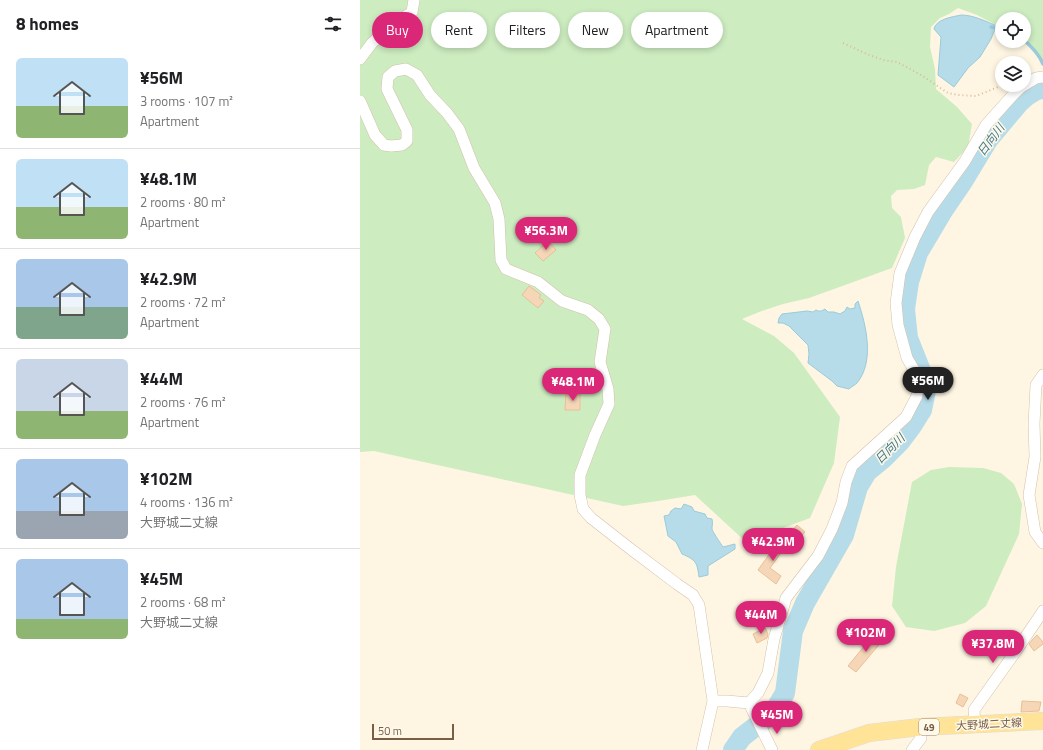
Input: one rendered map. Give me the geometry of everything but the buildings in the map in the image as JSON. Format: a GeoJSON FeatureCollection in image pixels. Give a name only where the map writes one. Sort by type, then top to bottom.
{"type":"FeatureCollection","features":[{"type":"Feature","properties":{"kind":"main road","name":"大野城二丈線"},"geometry":{"type":"LineString","coordinates":[[819,750],[870,733],[920,727],[1043,722]]}},
{"type":"Feature","properties":{"kind":"street"},"geometry":{"type":"LineString","coordinates":[[360,59],[372,43],[392,25],[412,12],[414,0]]}},
{"type":"Feature","properties":{"kind":"street"},"geometry":{"type":"LineString","coordinates":[[360,101],[375,135],[384,145],[402,146],[407,141],[408,130],[387,89],[388,77],[395,71],[406,69],[417,75],[430,95],[460,129],[474,168],[495,203],[498,220],[501,260],[506,269],[538,282],[562,301],[588,310],[600,319],[605,329],[600,362],[608,389],[609,404],[595,435],[580,475],[580,495],[583,510],[628,548],[693,595],[700,605],[713,701],[702,750]]}},
{"type":"Feature","properties":{"kind":"street"},"geometry":{"type":"LineString","coordinates":[[751,708],[768,673],[774,639],[786,598],[818,556],[832,529],[842,504],[846,482],[852,466],[906,417],[917,396],[917,375],[907,358],[898,325],[896,303],[900,273],[915,237],[928,212],[965,161],[986,125],[1021,87],[1036,78],[1043,77]]}},
{"type":"Feature","properties":{"kind":"street"},"geometry":{"type":"LineString","coordinates":[[1043,375],[1036,385],[1034,424],[1035,457],[1029,495],[1035,532],[1043,543]]}},
{"type":"Feature","properties":{"kind":"street"},"geometry":{"type":"LineString","coordinates":[[975,725],[974,710],[1043,611]]}},
{"type":"Feature","properties":{"kind":"street"},"geometry":{"type":"LineString","coordinates":[[713,701],[727,701],[751,708],[772,750]]}},
{"type":"Feature","properties":{"kind":"street"},"geometry":{"type":"LineString","coordinates":[[912,750],[921,738],[920,727]]}},
{"type":"Feature","properties":{"kind":"path"},"geometry":{"type":"LineString","coordinates":[[843,43],[883,60],[897,62],[921,75],[948,93],[976,96],[995,88]]}},
{"type":"Feature","properties":{"kind":"green space"},"geometry":{"type":"Polygon","coordinates":[[[360,0],[1043,0],[1043,61],[1031,47],[1031,12],[995,12],[995,24],[977,15],[958,8],[940,18],[931,27],[930,47],[935,69],[936,89],[957,107],[972,124],[968,147],[954,162],[936,157],[929,165],[925,185],[914,189],[897,190],[891,196],[892,208],[901,217],[905,238],[892,268],[809,298],[783,304],[742,319],[774,336],[794,353],[840,417],[834,463],[810,518],[775,531],[759,554],[695,495],[623,506],[374,451],[360,452],[360,0]]]}},
{"type":"Feature","properties":{"kind":"green space"},"geometry":{"type":"Polygon","coordinates":[[[949,467],[983,468],[1001,473],[1014,484],[1022,504],[1019,534],[986,606],[965,623],[934,631],[906,627],[892,606],[896,567],[912,482],[931,470],[949,467]]]}},
{"type":"Feature","properties":{"kind":"water"},"geometry":{"type":"Polygon","coordinates":[[[965,15],[995,25],[991,39],[980,57],[968,68],[954,87],[938,75],[941,37],[934,29],[938,23],[949,18],[965,15]]]}},
{"type":"Feature","properties":{"kind":"water"},"geometry":{"type":"Polygon","coordinates":[[[858,301],[866,332],[866,364],[863,374],[857,383],[849,389],[837,386],[808,363],[808,345],[789,326],[783,323],[778,323],[782,314],[807,311],[813,312],[816,310],[820,311],[825,309],[828,312],[840,314],[845,311],[847,307],[850,309],[855,308],[855,304],[858,301]]]}},
{"type":"Feature","properties":{"kind":"water"},"geometry":{"type":"Polygon","coordinates":[[[684,504],[692,507],[694,511],[705,514],[707,518],[712,519],[712,530],[723,547],[735,544],[735,549],[708,566],[708,575],[699,577],[695,562],[682,554],[676,542],[668,536],[664,516],[669,515],[675,508],[681,509],[684,504]]]}},
{"type":"Feature","properties":{"kind":"waterway"},"geometry":{"type":"LineString","coordinates":[[991,27],[995,28]]}},
{"type":"Feature","properties":{"kind":"waterway"},"geometry":{"type":"LineString","coordinates":[[1031,47],[1043,64]]}},
{"type":"Feature","properties":{"kind":"waterway","name":"日向川"},"geometry":{"type":"LineString","coordinates":[[733,750],[742,737],[764,720],[776,708],[785,693],[793,631],[805,603],[844,535],[858,487],[867,472],[900,442],[922,410],[927,386],[908,338],[905,309],[909,282],[918,253],[988,140],[1019,103],[1037,90],[1043,89]]}}]}
